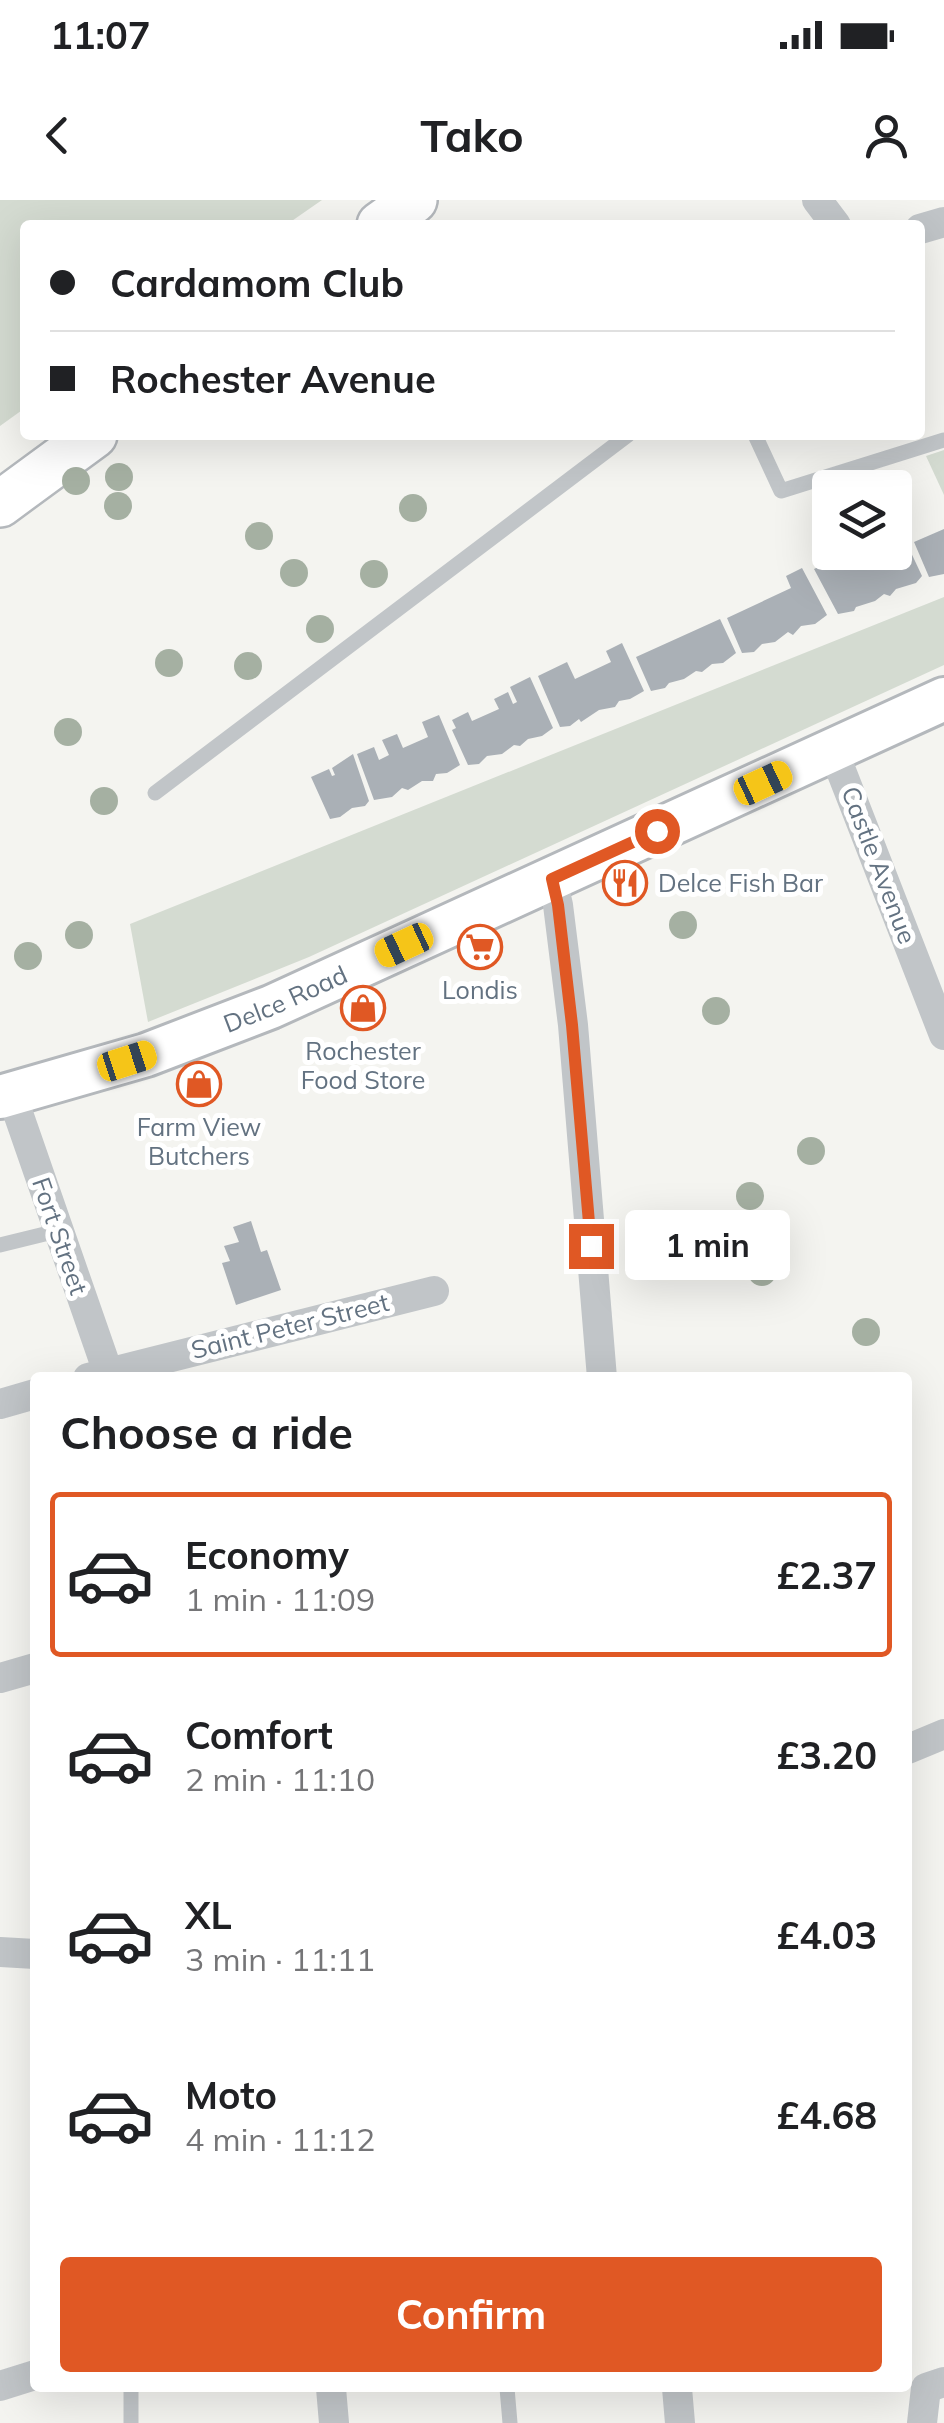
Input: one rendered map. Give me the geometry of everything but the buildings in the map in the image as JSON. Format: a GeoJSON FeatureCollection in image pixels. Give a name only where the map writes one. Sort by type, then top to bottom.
{"type":"FeatureCollection","features":[{"type":"Feature","properties":{"kind":"main road"},"geometry":{"type":"LineString","coordinates":[[0,504],[87,440]]}},
{"type":"Feature","properties":{"kind":"street"},"geometry":{"type":"LineString","coordinates":[[817,200],[832,220]]}},
{"type":"Feature","properties":{"kind":"street","name":"Delce Road"},"geometry":{"type":"LineString","coordinates":[[6,1095],[146,1054],[271,1007],[944,698]]}},
{"type":"Feature","properties":{"kind":"street","name":"Castle Avenue"},"geometry":{"type":"LineString","coordinates":[[834,750],[944,1036]]}},
{"type":"Feature","properties":{"kind":"street"},"geometry":{"type":"LineString","coordinates":[[552,879],[572,1025],[601,1372]]}},
{"type":"Feature","properties":{"kind":"street","name":"Fort Street"},"geometry":{"type":"LineString","coordinates":[[6,1095],[57,1231],[101,1372]]}},
{"type":"Feature","properties":{"kind":"street","name":"Saint Peter Street"},"geometry":{"type":"LineString","coordinates":[[118,1372],[434,1291]]}},
{"type":"Feature","properties":{"kind":"street"},"geometry":{"type":"LineString","coordinates":[[0,1404],[30,1395]]}},
{"type":"Feature","properties":{"kind":"street"},"geometry":{"type":"LineString","coordinates":[[0,1678],[30,1669]]}},
{"type":"Feature","properties":{"kind":"street"},"geometry":{"type":"LineString","coordinates":[[912,1747],[944,1734]]}},
{"type":"Feature","properties":{"kind":"street"},"geometry":{"type":"LineString","coordinates":[[0,1952],[30,1954]]}},
{"type":"Feature","properties":{"kind":"street"},"geometry":{"type":"LineString","coordinates":[[0,2386],[30,2377]]}},
{"type":"Feature","properties":{"kind":"street"},"geometry":{"type":"LineString","coordinates":[[922,2423],[927,2387],[944,2382]]}},
{"type":"Feature","properties":{"kind":"street"},"geometry":{"type":"LineString","coordinates":[[331,2392],[334,2423]]}},
{"type":"Feature","properties":{"kind":"street"},"geometry":{"type":"LineString","coordinates":[[677,2392],[680,2423]]}},
{"type":"Feature","properties":{"kind":"lane"},"geometry":{"type":"LineString","coordinates":[[154,793],[621,440]]}},
{"type":"Feature","properties":{"kind":"lane"},"geometry":{"type":"LineString","coordinates":[[757,440],[781,491],[944,440]]}},
{"type":"Feature","properties":{"kind":"lane"},"geometry":{"type":"LineString","coordinates":[[0,1245],[57,1231]]}},
{"type":"Feature","properties":{"kind":"lane"},"geometry":{"type":"LineString","coordinates":[[131,2392],[131,2423]]}},
{"type":"Feature","properties":{"kind":"lane"},"geometry":{"type":"LineString","coordinates":[[507,2392],[510,2423]]}},
{"type":"Feature","properties":{"kind":"shaded area"},"geometry":{"type":"Polygon","coordinates":[[[0,200],[322,200],[293,220],[20,220],[20,412],[0,426],[0,200]]]}},
{"type":"Feature","properties":{"kind":"shaded area"},"geometry":{"type":"Polygon","coordinates":[[[944,450],[944,495],[926,456],[944,450]]]}},
{"type":"Feature","properties":{"kind":"shaded area"},"geometry":{"type":"Polygon","coordinates":[[[944,597],[944,665],[309,957],[148,1022],[130,924],[944,597]]]}},
{"type":"Feature","properties":{"kind":"place","name":"Delce Fish Bar"},"geometry":{"type":"Point","coordinates":[625,883]}},
{"type":"Feature","properties":{"kind":"place","name":"Londis"},"geometry":{"type":"Point","coordinates":[480,947]}},
{"type":"Feature","properties":{"kind":"place","name":"Rochester Food Store"},"geometry":{"type":"Point","coordinates":[363,1008]}},
{"type":"Feature","properties":{"kind":"place","name":"Farm View Butchers"},"geometry":{"type":"Point","coordinates":[199,1084]}},
{"type":"Feature","properties":{"kind":"route"},"geometry":{"type":"LineString","coordinates":[[591,1246],[572,1025],[552,879],[657,831]]}}]}
